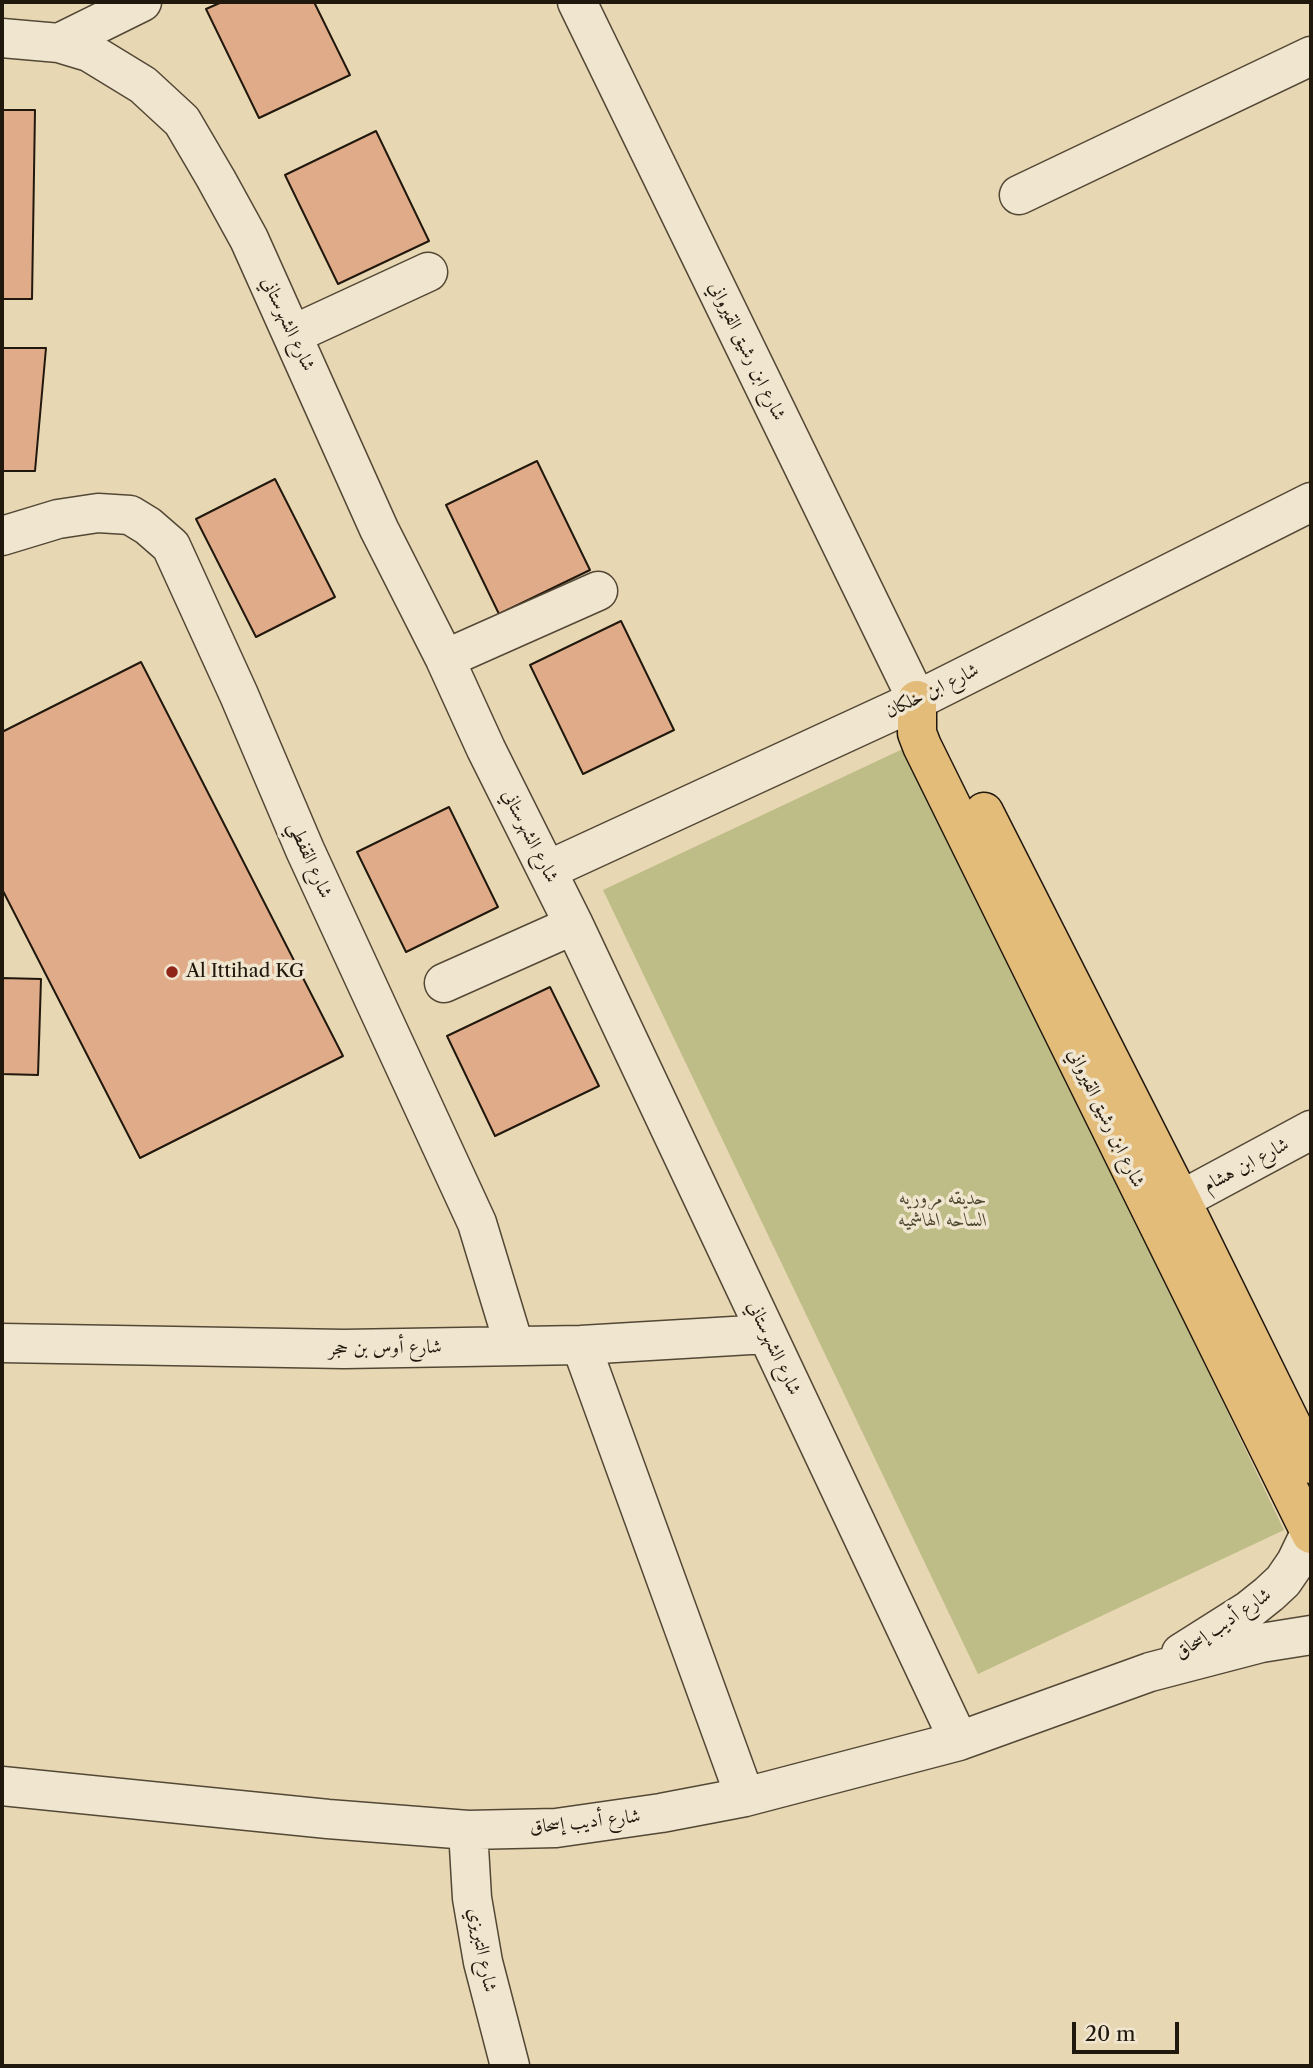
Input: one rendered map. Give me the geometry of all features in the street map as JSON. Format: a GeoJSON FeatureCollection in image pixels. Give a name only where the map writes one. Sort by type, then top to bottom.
{"type":"FeatureCollection","features":[{"type":"Feature","properties":{"kind":"main road","name":"شارع ابن رشيق القيرواني"},"geometry":{"type":"LineString","coordinates":[[916,700],[939,724],[1181,1200],[1311,1464]]}},
{"type":"Feature","properties":{"kind":"main road","name":"شارع ابن رشيق القيرواني"},"geometry":{"type":"LineString","coordinates":[[916,700],[916,733],[922,746],[1311,1533]]}},
{"type":"Feature","properties":{"kind":"street"},"geometry":{"type":"LineString","coordinates":[[60,43],[142,2]]}},
{"type":"Feature","properties":{"kind":"street","name":"شارع ابن رشيق القيرواني"},"geometry":{"type":"LineString","coordinates":[[578,2],[916,700]]}},
{"type":"Feature","properties":{"kind":"street","name":"شارع الشهرستاني"},"geometry":{"type":"LineString","coordinates":[[2,38],[60,43],[89,52],[143,85],[182,121],[249,239],[379,528],[548,870],[959,1741]]}},
{"type":"Feature","properties":{"kind":"street"},"geometry":{"type":"LineString","coordinates":[[1019,195],[1311,55]]}},
{"type":"Feature","properties":{"kind":"street"},"geometry":{"type":"LineString","coordinates":[[294,334],[428,272]]}},
{"type":"Feature","properties":{"kind":"street","name":"شارع ابن خلكان"},"geometry":{"type":"LineString","coordinates":[[548,870],[916,700],[1311,502]]}},
{"type":"Feature","properties":{"kind":"street","name":"شارع القفطي"},"geometry":{"type":"LineString","coordinates":[[2,536],[58,519],[98,513],[130,515],[171,546],[239,695],[305,850],[477,1223],[514,1345]]}},
{"type":"Feature","properties":{"kind":"street"},"geometry":{"type":"LineString","coordinates":[[445,659],[598,591]]}},
{"type":"Feature","properties":{"kind":"street"},"geometry":{"type":"LineString","coordinates":[[444,983],[574,925]]}},
{"type":"Feature","properties":{"kind":"street","name":"شارع ابن هشام"},"geometry":{"type":"LineString","coordinates":[[1181,1200],[1311,1130]]}},
{"type":"Feature","properties":{"kind":"street","name":"شارع أوس بن حجر"},"geometry":{"type":"LineString","coordinates":[[2,1343],[344,1349],[582,1345],[767,1334]]}},
{"type":"Feature","properties":{"kind":"street"},"geometry":{"type":"LineString","coordinates":[[582,1345],[745,1797]]}},
{"type":"Feature","properties":{"kind":"street","name":"شارع أديب إسحاق"},"geometry":{"type":"LineString","coordinates":[[1150,1672],[1249,1610],[1269,1594],[1283,1581],[1311,1533]]}},
{"type":"Feature","properties":{"kind":"street","name":"شارع أديب إسحاق"},"geometry":{"type":"LineString","coordinates":[[2,1786],[314,1818],[468,1830],[556,1828],[661,1813],[745,1797],[959,1741],[1150,1672],[1261,1643],[1311,1635]]}},
{"type":"Feature","properties":{"kind":"street","name":"شارع التبريزي"},"geometry":{"type":"LineString","coordinates":[[468,1830],[471,1898],[483,1962],[510,2066]]}},
{"type":"Feature","properties":{"kind":"green space","name":"حديقه مروريه الساحه الهاشميه"},"geometry":{"type":"Polygon","coordinates":[[[909,746],[1284,1530],[978,1674],[603,890],[909,746]]]}},
{"type":"Feature","properties":{"kind":"building"},"geometry":{"type":"Polygon","coordinates":[[[222,2],[314,2],[350,75],[259,118],[206,9],[222,2]]]}},
{"type":"Feature","properties":{"kind":"building"},"geometry":{"type":"Polygon","coordinates":[[[2,110],[35,110],[32,299],[2,299],[2,110]]]}},
{"type":"Feature","properties":{"kind":"building"},"geometry":{"type":"Polygon","coordinates":[[[376,131],[429,241],[338,284],[285,175],[376,131]]]}},
{"type":"Feature","properties":{"kind":"building"},"geometry":{"type":"Polygon","coordinates":[[[2,348],[46,348],[35,471],[2,471],[2,348]]]}},
{"type":"Feature","properties":{"kind":"building"},"geometry":{"type":"Polygon","coordinates":[[[537,461],[590,570],[499,614],[446,505],[537,461]]]}},
{"type":"Feature","properties":{"kind":"building"},"geometry":{"type":"Polygon","coordinates":[[[275,479],[335,597],[256,637],[196,519],[275,479]]]}},
{"type":"Feature","properties":{"kind":"building"},"geometry":{"type":"Polygon","coordinates":[[[621,621],[674,730],[583,774],[530,665],[621,621]]]}},
{"type":"Feature","properties":{"kind":"building","name":"Al Ittihad KG"},"geometry":{"type":"Polygon","coordinates":[[[141,662],[343,1056],[140,1158],[2,889],[2,732],[141,662]]]}},
{"type":"Feature","properties":{"kind":"building"},"geometry":{"type":"Polygon","coordinates":[[[449,807],[498,907],[406,952],[357,852],[449,807]]]}},
{"type":"Feature","properties":{"kind":"building"},"geometry":{"type":"Polygon","coordinates":[[[2,978],[41,979],[38,1075],[2,1074],[2,978]]]}},
{"type":"Feature","properties":{"kind":"building"},"geometry":{"type":"Polygon","coordinates":[[[550,987],[599,1086],[495,1136],[447,1036],[550,987]]]}},
{"type":"Feature","properties":{"kind":"place","name":"Al Ittihad KG"},"geometry":{"type":"Point","coordinates":[172,972]}}]}
